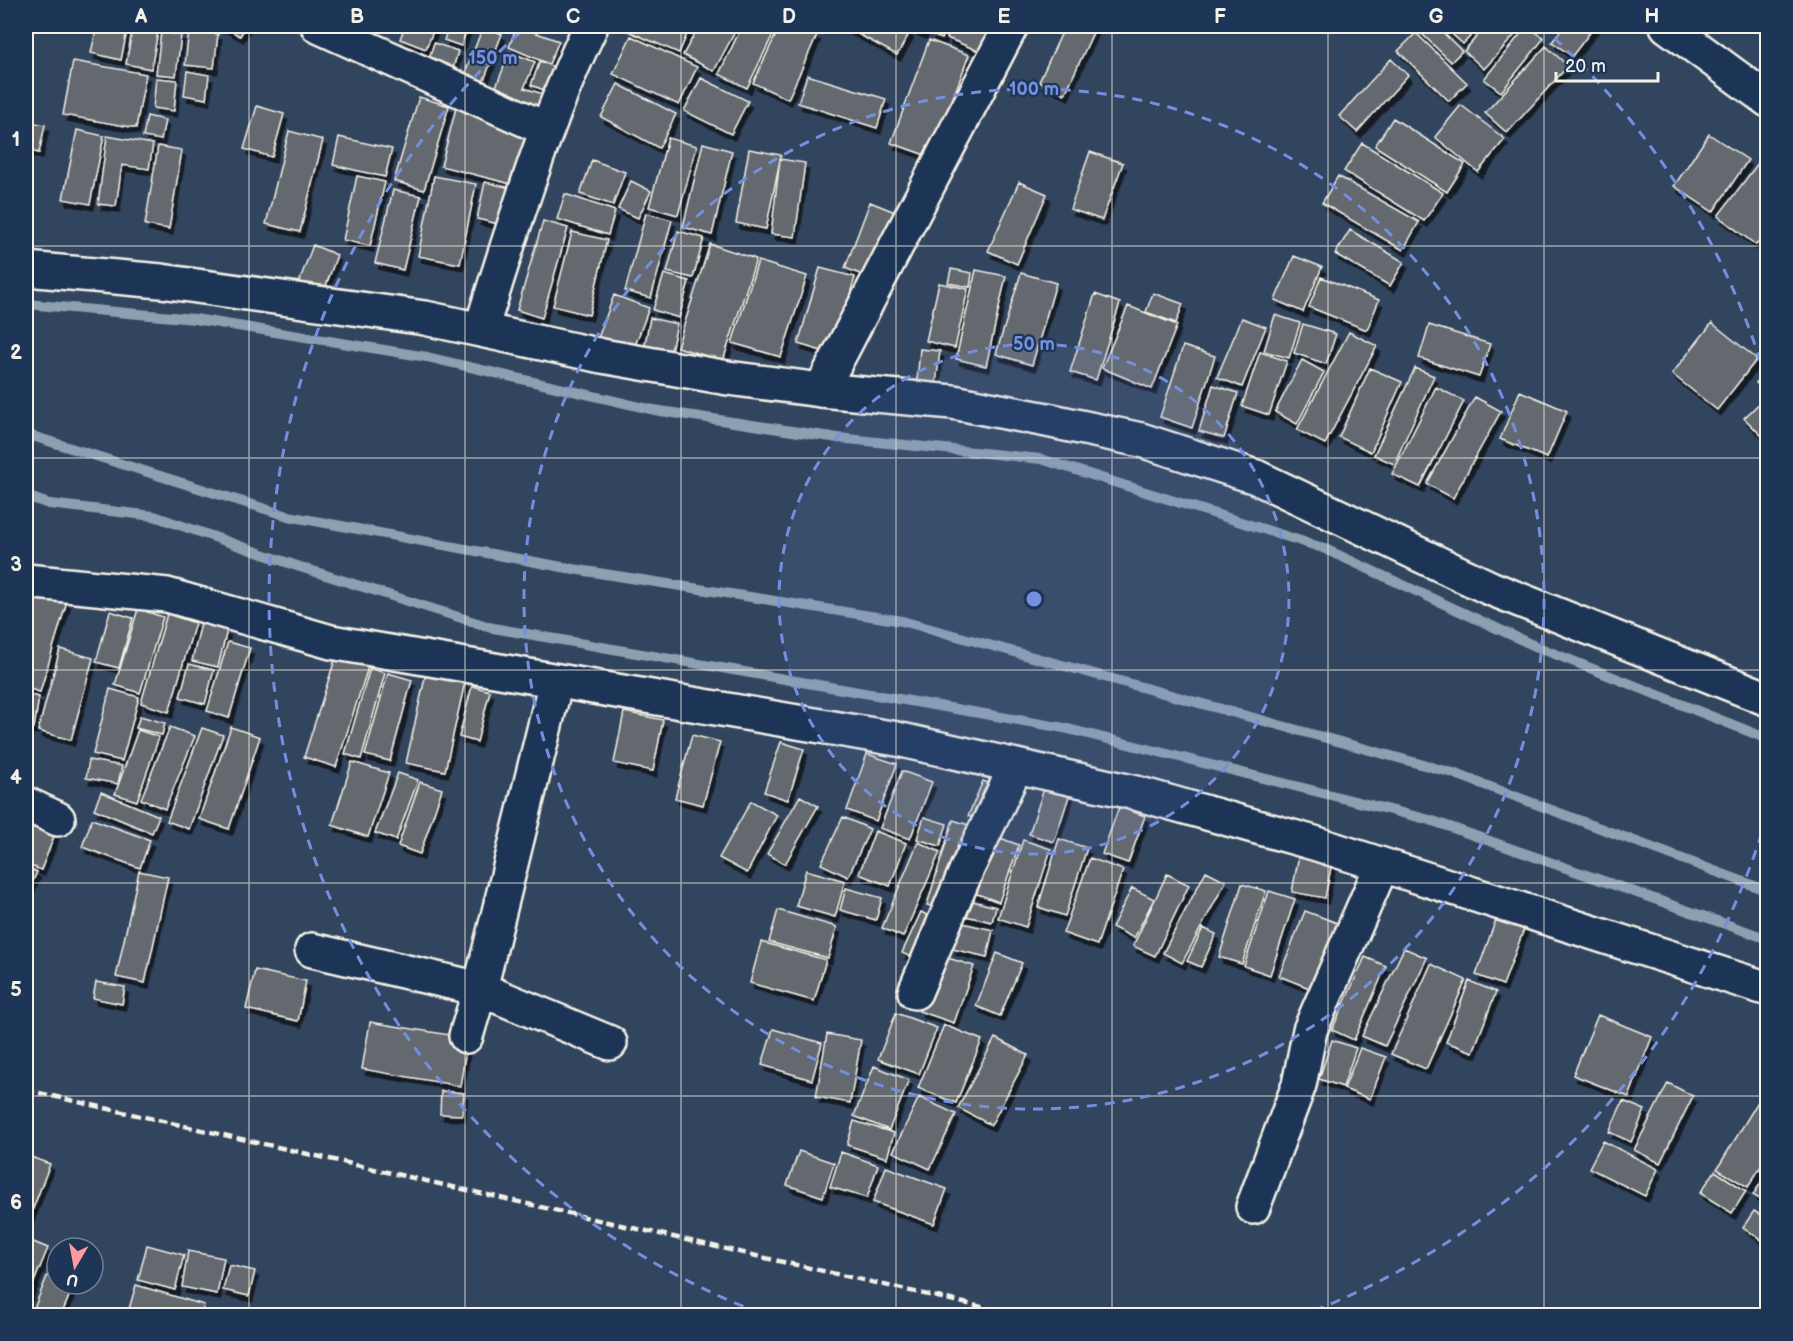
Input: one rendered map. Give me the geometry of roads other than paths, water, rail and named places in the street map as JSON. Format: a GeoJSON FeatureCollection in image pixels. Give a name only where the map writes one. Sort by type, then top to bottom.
{"type":"FeatureCollection","features":[{"type":"Feature","properties":{"kind":"street"},"geometry":{"type":"LineString","coordinates":[[318,26],[546,129]]}},
{"type":"Feature","properties":{"kind":"street"},"geometry":{"type":"LineString","coordinates":[[481,329],[546,129],[570,68],[591,26]]}},
{"type":"Feature","properties":{"kind":"street"},"geometry":{"type":"LineString","coordinates":[[821,390],[1011,26]]}},
{"type":"Feature","properties":{"kind":"street"},"geometry":{"type":"LineString","coordinates":[[1667,26],[1767,100]]}},
{"type":"Feature","properties":{"kind":"street"},"geometry":{"type":"LineString","coordinates":[[26,269],[161,281],[425,318],[614,358],[728,378],[821,390],[953,402],[1141,440],[1256,477],[1490,588],[1767,699]]}},
{"type":"Feature","properties":{"kind":"street"},"geometry":{"type":"LineString","coordinates":[[26,582],[166,595],[331,642],[897,739],[1136,793],[1314,843],[1767,989]]}},
{"type":"Feature","properties":{"kind":"street"},"geometry":{"type":"LineString","coordinates":[[466,1036],[556,681]]}},
{"type":"Feature","properties":{"kind":"street"},"geometry":{"type":"LineString","coordinates":[[915,992],[967,869],[1016,766]]}},
{"type":"Feature","properties":{"kind":"street"},"geometry":{"type":"LineString","coordinates":[[26,804],[58,819]]}},
{"type":"Feature","properties":{"kind":"street"},"geometry":{"type":"LineString","coordinates":[[1253,1207],[1299,1085],[1310,1030],[1382,865]]}},
{"type":"Feature","properties":{"kind":"street"},"geometry":{"type":"LineString","coordinates":[[312,950],[480,988],[610,1043]]}},
{"type":"Feature","properties":{"kind":"waterway"},"geometry":{"type":"LineString","coordinates":[[26,304],[195,319],[427,357],[654,410],[838,438],[1041,459],[1323,548],[1535,646],[1768,739]]}},
{"type":"Feature","properties":{"kind":"waterway"},"geometry":{"type":"LineString","coordinates":[[26,434],[288,516],[573,569],[902,621],[1453,773],[1768,891]]}},
{"type":"Feature","properties":{"kind":"waterway"},"geometry":{"type":"LineString","coordinates":[[26,496],[49,504],[154,516],[297,566],[493,628],[1064,728],[1430,820],[1768,939]]}},
{"type":"Feature","properties":{"kind":"railway"},"geometry":{"type":"LineString","coordinates":[[26,1090],[1021,1316]]}}]}
